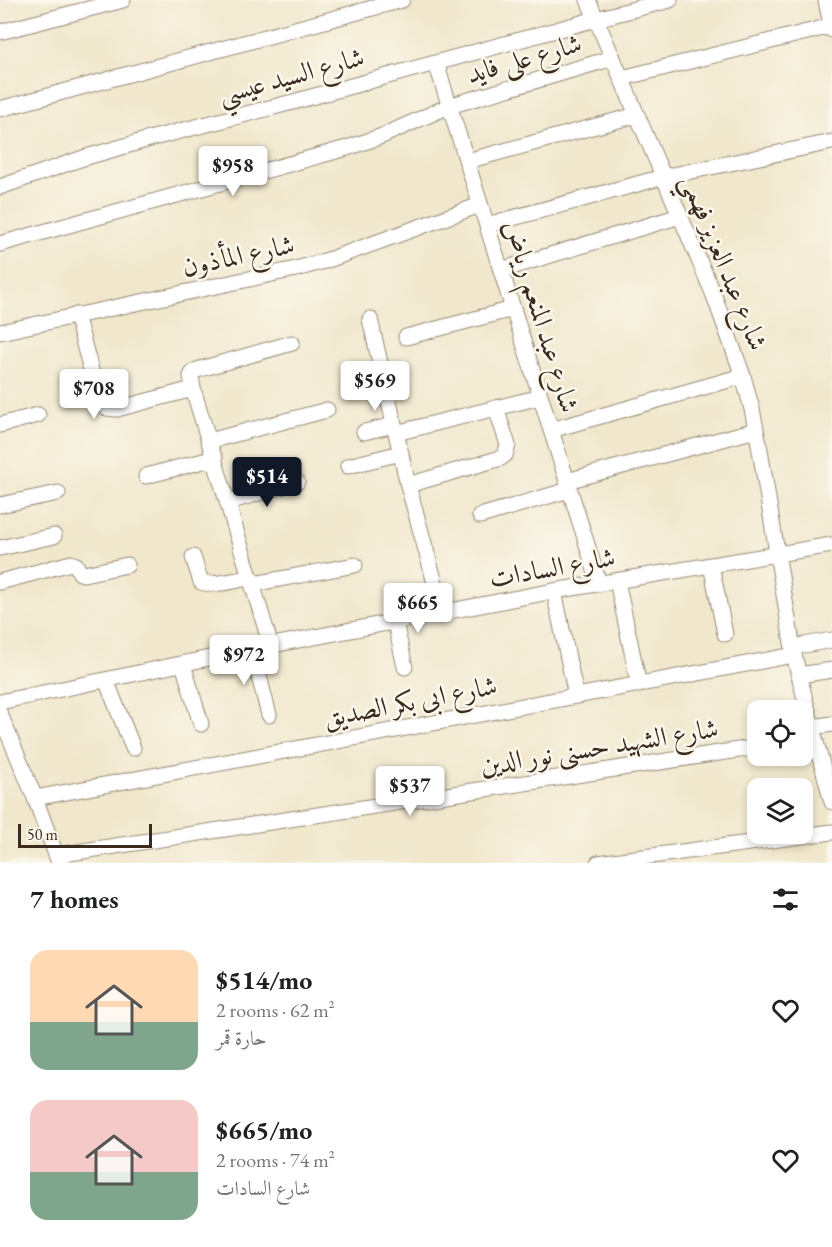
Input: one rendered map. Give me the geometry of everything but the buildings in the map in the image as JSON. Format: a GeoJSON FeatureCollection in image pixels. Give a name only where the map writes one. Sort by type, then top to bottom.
{"type":"FeatureCollection","features":[{"type":"Feature","properties":{"kind":"street"},"geometry":{"type":"LineString","coordinates":[[0,32],[123,0]]}},
{"type":"Feature","properties":{"kind":"street"},"geometry":{"type":"LineString","coordinates":[[0,109],[402,0]]}},
{"type":"Feature","properties":{"kind":"street","name":"شارع عبد العزيز فهمي"},"geometry":{"type":"LineString","coordinates":[[588,0],[713,293],[742,376],[756,430],[804,700]]}},
{"type":"Feature","properties":{"kind":"street","name":"شارع السيد عيسي"},"geometry":{"type":"LineString","coordinates":[[0,187],[83,158],[153,138],[670,0]]}},
{"type":"Feature","properties":{"kind":"street"},"geometry":{"type":"LineString","coordinates":[[622,78],[832,28],[826,0]]}},
{"type":"Feature","properties":{"kind":"street","name":"شارع على فايد"},"geometry":{"type":"LineString","coordinates":[[0,244],[347,148],[382,136],[449,106],[613,58]]}},
{"type":"Feature","properties":{"kind":"street","name":"شارع عبد المنعم رياض"},"geometry":{"type":"LineString","coordinates":[[436,63],[599,584]]}},
{"type":"Feature","properties":{"kind":"street"},"geometry":{"type":"LineString","coordinates":[[467,161],[637,115]]}},
{"type":"Feature","properties":{"kind":"street"},"geometry":{"type":"LineString","coordinates":[[487,225],[663,177],[832,142]]}},
{"type":"Feature","properties":{"kind":"street","name":"شارع المأذون"},"geometry":{"type":"LineString","coordinates":[[0,332],[296,269],[328,260],[480,205]]}},
{"type":"Feature","properties":{"kind":"street"},"geometry":{"type":"LineString","coordinates":[[501,270],[680,216]]}},
{"type":"Feature","properties":{"kind":"street"},"geometry":{"type":"LineString","coordinates":[[406,337],[513,309]]}},
{"type":"Feature","properties":{"kind":"street"},"geometry":{"type":"LineString","coordinates":[[76,315],[100,403],[105,408],[117,409],[193,389]]}},
{"type":"Feature","properties":{"kind":"street"},"geometry":{"type":"LineString","coordinates":[[370,319],[408,485],[443,612]]}},
{"type":"Feature","properties":{"kind":"street"},"geometry":{"type":"LineString","coordinates":[[271,646],[190,379],[194,371],[292,343]]}},
{"type":"Feature","properties":{"kind":"street"},"geometry":{"type":"LineString","coordinates":[[551,430],[742,376]]}},
{"type":"Feature","properties":{"kind":"street"},"geometry":{"type":"LineString","coordinates":[[364,432],[395,429],[540,397]]}},
{"type":"Feature","properties":{"kind":"street"},"geometry":{"type":"LineString","coordinates":[[408,485],[501,458],[507,450],[507,445],[496,408]]}},
{"type":"Feature","properties":{"kind":"street"},"geometry":{"type":"LineString","coordinates":[[209,441],[327,410]]}},
{"type":"Feature","properties":{"kind":"street"},"geometry":{"type":"LineString","coordinates":[[0,425],[38,415]]}},
{"type":"Feature","properties":{"kind":"street"},"geometry":{"type":"LineString","coordinates":[[480,516],[568,485],[756,430]]}},
{"type":"Feature","properties":{"kind":"street"},"geometry":{"type":"LineString","coordinates":[[348,466],[401,453]]}},
{"type":"Feature","properties":{"kind":"street"},"geometry":{"type":"LineString","coordinates":[[146,476],[214,458]]}},
{"type":"Feature","properties":{"kind":"street"},"geometry":{"type":"LineString","coordinates":[[228,502],[297,482]]}},
{"type":"Feature","properties":{"kind":"street"},"geometry":{"type":"LineString","coordinates":[[0,505],[58,493]]}},
{"type":"Feature","properties":{"kind":"street"},"geometry":{"type":"LineString","coordinates":[[0,548],[54,536]]}},
{"type":"Feature","properties":{"kind":"street","name":"شارع السادات"},"geometry":{"type":"LineString","coordinates":[[0,702],[252,649],[554,591],[832,545]]}},
{"type":"Feature","properties":{"kind":"street"},"geometry":{"type":"LineString","coordinates":[[193,556],[201,582],[211,584],[355,565]]}},
{"type":"Feature","properties":{"kind":"street"},"geometry":{"type":"LineString","coordinates":[[0,582],[71,563],[76,565],[80,573],[84,574],[127,565]]}},
{"type":"Feature","properties":{"kind":"street"},"geometry":{"type":"LineString","coordinates":[[711,565],[725,634]]}},
{"type":"Feature","properties":{"kind":"street"},"geometry":{"type":"LineString","coordinates":[[617,581],[639,685]]}},
{"type":"Feature","properties":{"kind":"street"},"geometry":{"type":"LineString","coordinates":[[554,591],[576,696]]}},
{"type":"Feature","properties":{"kind":"street"},"geometry":{"type":"LineString","coordinates":[[395,622],[405,667]]}},
{"type":"Feature","properties":{"kind":"street","name":"شارع ابى بكر الصديق"},"geometry":{"type":"LineString","coordinates":[[35,798],[639,685],[794,651],[832,640]]}},
{"type":"Feature","properties":{"kind":"street"},"geometry":{"type":"LineString","coordinates":[[252,649],[269,715]]}},
{"type":"Feature","properties":{"kind":"street"},"geometry":{"type":"LineString","coordinates":[[183,664],[201,724]]}},
{"type":"Feature","properties":{"kind":"street"},"geometry":{"type":"LineString","coordinates":[[799,675],[832,670]]}},
{"type":"Feature","properties":{"kind":"street"},"geometry":{"type":"LineString","coordinates":[[106,680],[133,748]]}},
{"type":"Feature","properties":{"kind":"street"},"geometry":{"type":"LineString","coordinates":[[0,714],[58,859]]}},
{"type":"Feature","properties":{"kind":"street"},"geometry":{"type":"LineString","coordinates":[[813,734],[832,724]]}},
{"type":"Feature","properties":{"kind":"street","name":"شارع عبد العزيز فهمي"},"geometry":{"type":"LineString","coordinates":[[813,744],[832,802]]}},
{"type":"Feature","properties":{"kind":"street","name":"شارع الشهيد حسنى نور الدين"},"geometry":{"type":"LineString","coordinates":[[58,859],[747,749]]}},
{"type":"Feature","properties":{"kind":"street"},"geometry":{"type":"LineString","coordinates":[[598,863],[832,832]]}}]}
